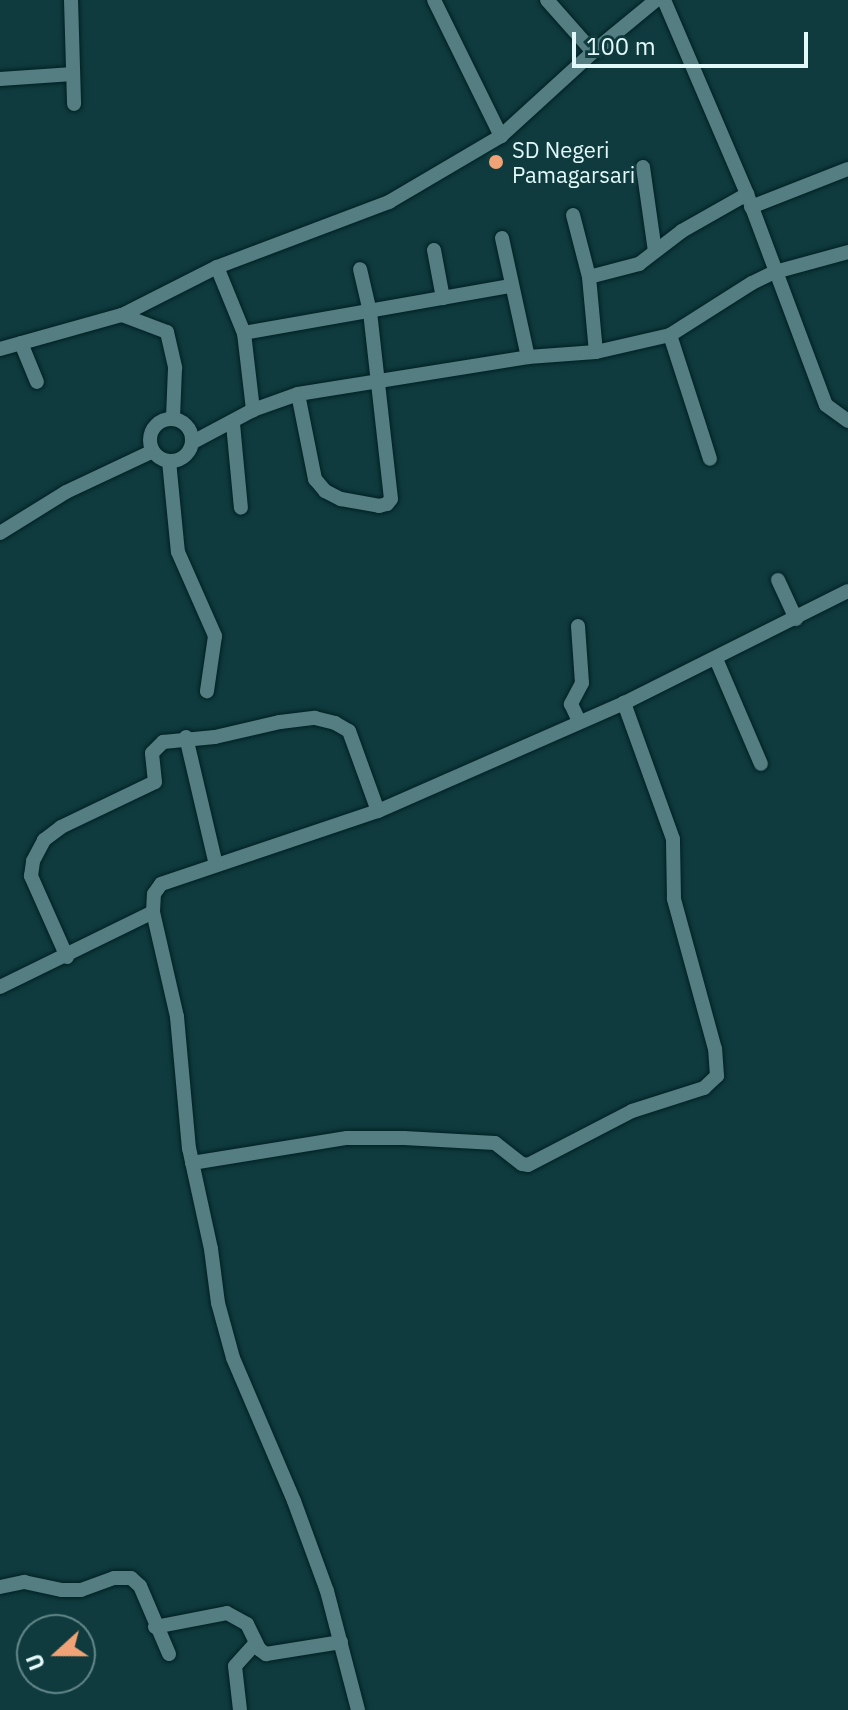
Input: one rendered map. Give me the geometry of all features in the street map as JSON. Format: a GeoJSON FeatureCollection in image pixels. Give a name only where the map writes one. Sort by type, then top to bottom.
{"type":"FeatureCollection","features":[{"type":"Feature","properties":{"kind":"street"},"geometry":{"type":"LineString","coordinates":[[71,0],[74,104]]}},
{"type":"Feature","properties":{"kind":"street"},"geometry":{"type":"LineString","coordinates":[[434,0],[501,136]]}},
{"type":"Feature","properties":{"kind":"street"},"geometry":{"type":"LineString","coordinates":[[547,0],[593,52]]}},
{"type":"Feature","properties":{"kind":"street"},"geometry":{"type":"LineString","coordinates":[[0,349],[122,315],[217,267],[389,202],[501,136],[593,52],[656,0]]}},
{"type":"Feature","properties":{"kind":"street"},"geometry":{"type":"LineString","coordinates":[[664,0],[749,200],[826,405],[835,415],[848,421]]}},
{"type":"Feature","properties":{"kind":"street"},"geometry":{"type":"LineString","coordinates":[[0,79],[73,74]]}},
{"type":"Feature","properties":{"kind":"street"},"geometry":{"type":"LineString","coordinates":[[643,167],[655,251]]}},
{"type":"Feature","properties":{"kind":"street"},"geometry":{"type":"LineString","coordinates":[[589,277],[639,264],[682,231],[749,200],[848,169]]}},
{"type":"Feature","properties":{"kind":"street"},"geometry":{"type":"LineString","coordinates":[[573,215],[589,277],[596,352]]}},
{"type":"Feature","properties":{"kind":"street"},"geometry":{"type":"LineString","coordinates":[[502,238],[528,357]]}},
{"type":"Feature","properties":{"kind":"street"},"geometry":{"type":"LineString","coordinates":[[434,250],[443,298]]}},
{"type":"Feature","properties":{"kind":"street"},"geometry":{"type":"LineString","coordinates":[[193,442],[233,424],[253,410],[298,394],[528,357],[596,352],[670,335],[752,283],[775,272],[848,252]]}},
{"type":"Feature","properties":{"kind":"street"},"geometry":{"type":"LineString","coordinates":[[217,267],[244,333],[253,410]]}},
{"type":"Feature","properties":{"kind":"street"},"geometry":{"type":"LineString","coordinates":[[298,394],[315,479],[325,491],[341,499],[379,506],[391,499],[370,312],[360,269]]}},
{"type":"Feature","properties":{"kind":"street"},"geometry":{"type":"LineString","coordinates":[[244,333],[511,286]]}},
{"type":"Feature","properties":{"kind":"street"},"geometry":{"type":"LineString","coordinates":[[122,315],[167,332],[175,368],[173,418]]}},
{"type":"Feature","properties":{"kind":"street"},"geometry":{"type":"LineString","coordinates":[[670,335],[710,459]]}},
{"type":"Feature","properties":{"kind":"street"},"geometry":{"type":"LineString","coordinates":[[21,343],[37,382]]}},
{"type":"Feature","properties":{"kind":"street"},"geometry":{"type":"LineString","coordinates":[[173,418],[190,429],[193,442],[189,453],[169,461],[153,451],[150,436],[158,422],[173,418]]}},
{"type":"Feature","properties":{"kind":"street"},"geometry":{"type":"LineString","coordinates":[[233,424],[241,508]]}},
{"type":"Feature","properties":{"kind":"street"},"geometry":{"type":"LineString","coordinates":[[0,533],[66,492],[153,451]]}},
{"type":"Feature","properties":{"kind":"street"},"geometry":{"type":"LineString","coordinates":[[169,461],[178,552],[215,636],[207,691]]}},
{"type":"Feature","properties":{"kind":"street"},"geometry":{"type":"LineString","coordinates":[[778,580],[796,619]]}},
{"type":"Feature","properties":{"kind":"street"},"geometry":{"type":"LineString","coordinates":[[358,1710],[341,1642],[294,1501],[233,1358],[218,1303],[211,1249],[192,1163],[177,1017],[153,912],[154,894],[161,884],[378,811],[624,703],[847,594]]}},
{"type":"Feature","properties":{"kind":"street"},"geometry":{"type":"LineString","coordinates":[[578,626],[582,683],[571,704],[579,721]]}},
{"type":"Feature","properties":{"kind":"street"},"geometry":{"type":"LineString","coordinates":[[716,659],[761,764]]}},
{"type":"Feature","properties":{"kind":"street"},"geometry":{"type":"LineString","coordinates":[[192,1163],[347,1138],[404,1138],[495,1143],[522,1164],[528,1165],[632,1111],[704,1088],[717,1076],[715,1049],[674,899],[673,839],[624,703]]}},
{"type":"Feature","properties":{"kind":"street"},"geometry":{"type":"LineString","coordinates":[[67,957],[31,876],[33,861],[44,840],[61,827],[155,782],[154,747],[186,737],[225,736],[280,722],[315,718],[335,723],[349,731],[378,811]]}},
{"type":"Feature","properties":{"kind":"street"},"geometry":{"type":"LineString","coordinates":[[186,737],[216,865]]}},
{"type":"Feature","properties":{"kind":"street"},"geometry":{"type":"LineString","coordinates":[[0,987],[67,957],[153,912]]}},
{"type":"Feature","properties":{"kind":"street"},"geometry":{"type":"LineString","coordinates":[[0,1587],[24,1582],[81,1590],[114,1578],[131,1578],[140,1586],[169,1654]]}},
{"type":"Feature","properties":{"kind":"street"},"geometry":{"type":"LineString","coordinates":[[155,1627],[227,1613],[242,1619],[262,1652],[271,1655],[341,1642]]}},
{"type":"Feature","properties":{"kind":"street"},"geometry":{"type":"LineString","coordinates":[[240,1710],[235,1666],[256,1643]]}},
{"type":"Feature","properties":{"kind":"place","name":"SD Negeri Pamagarsari"},"geometry":{"type":"Point","coordinates":[496,162]}}]}
